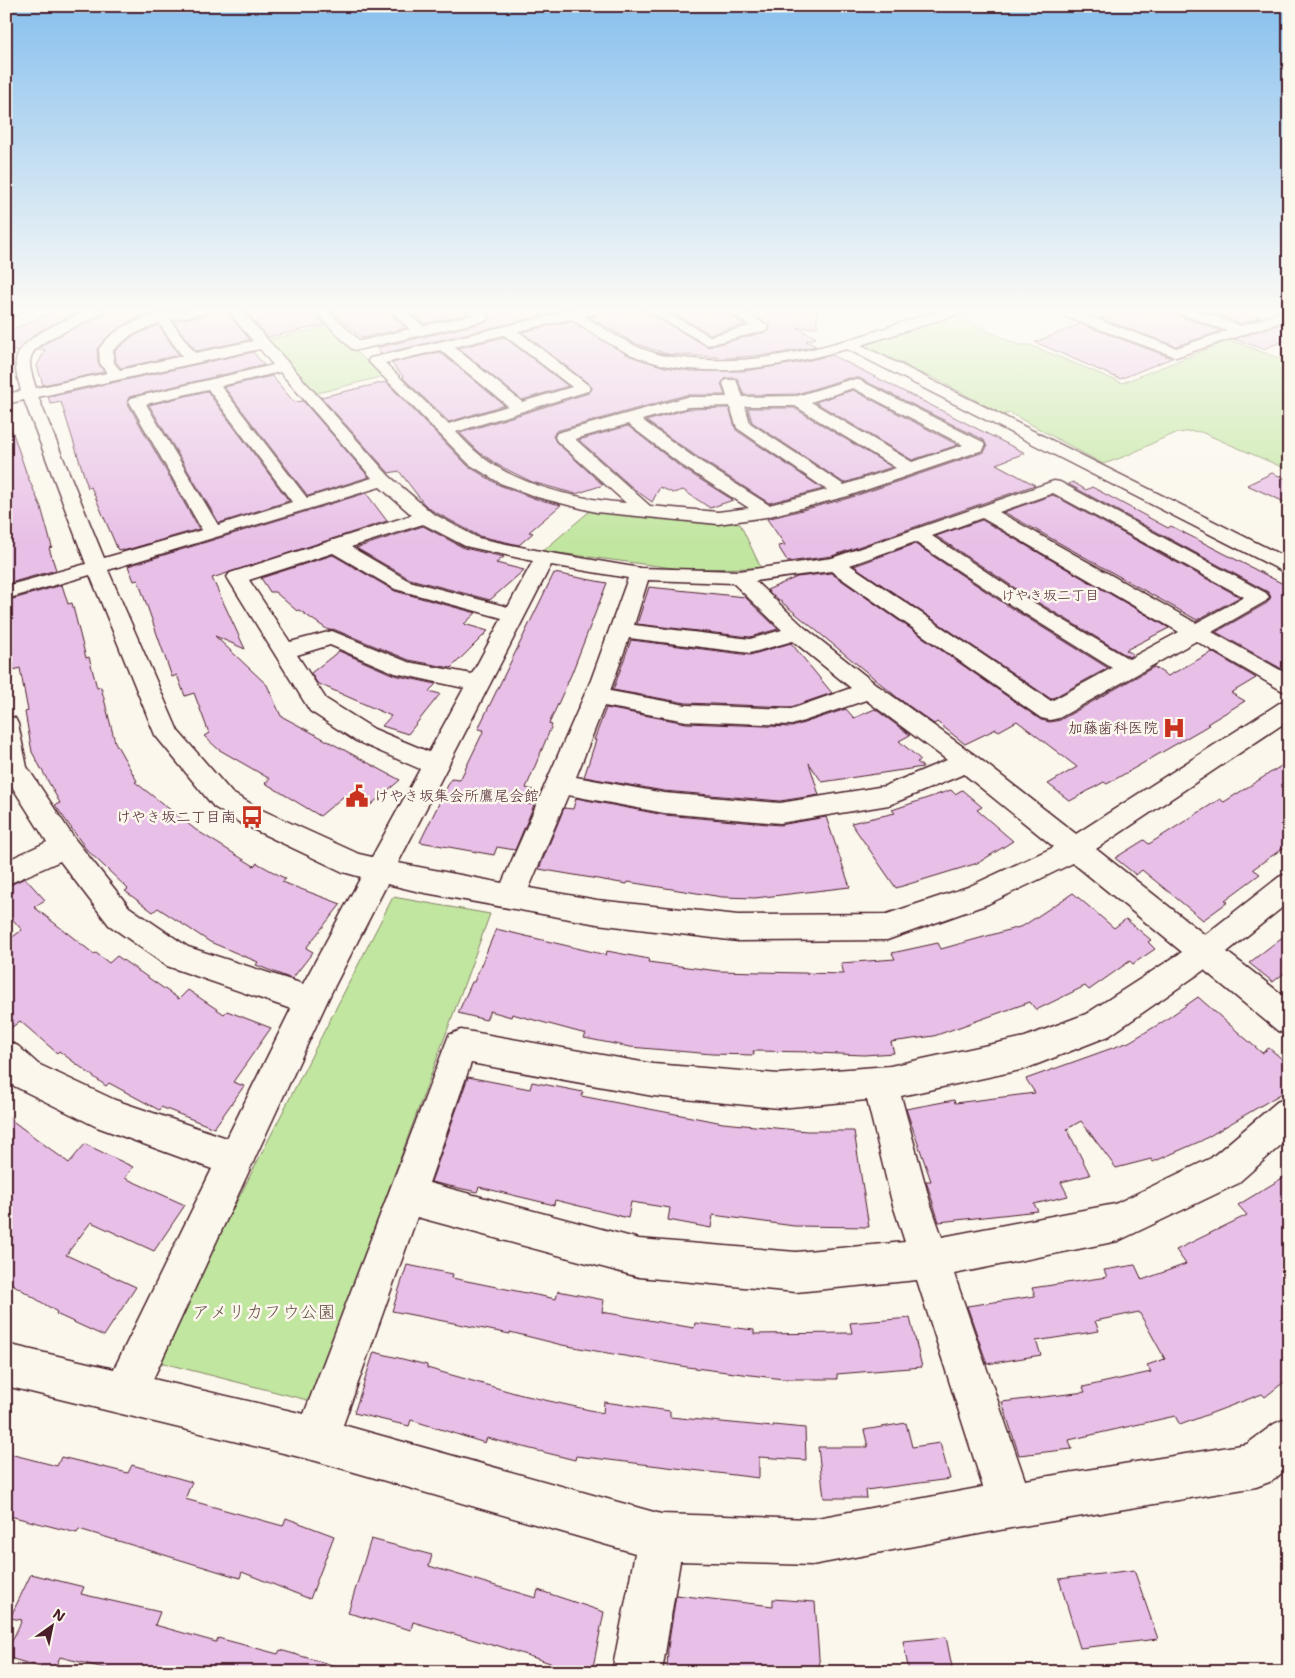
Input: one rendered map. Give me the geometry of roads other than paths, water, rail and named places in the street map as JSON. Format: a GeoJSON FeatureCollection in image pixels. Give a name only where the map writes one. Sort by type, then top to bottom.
{"type":"FeatureCollection","features":[{"type":"Feature","properties":{"kind":"street"},"geometry":{"type":"LineString","coordinates":[[59,388],[18,397],[97,567],[167,735],[223,800],[252,817],[353,864],[420,880],[512,895],[597,912],[738,928],[887,927],[978,896],[1075,849],[1289,708]]}},
{"type":"Feature","properties":{"kind":"street"},"geometry":{"type":"LineString","coordinates":[[193,388],[137,401],[213,533]]}},
{"type":"Feature","properties":{"kind":"street"},"geometry":{"type":"LineString","coordinates":[[215,388],[303,505]]}},
{"type":"Feature","properties":{"kind":"street"},"geometry":{"type":"LineString","coordinates":[[302,388],[383,480],[425,517],[472,542],[545,558],[640,574],[739,577],[835,564],[1054,486],[1259,597],[1050,712],[835,564]]}},
{"type":"Feature","properties":{"kind":"street"},"geometry":{"type":"LineString","coordinates":[[403,388],[475,460],[506,479],[542,493],[596,506],[718,518],[766,511],[842,492],[977,446],[864,388]]}},
{"type":"Feature","properties":{"kind":"street"},"geometry":{"type":"LineString","coordinates":[[496,388],[519,407]]}},
{"type":"Feature","properties":{"kind":"street"},"geometry":{"type":"LineString","coordinates":[[445,430],[582,388]]}},
{"type":"Feature","properties":{"kind":"street"},"geometry":{"type":"LineString","coordinates":[[732,388],[743,425],[842,492]]}},
{"type":"Feature","properties":{"kind":"street"},"geometry":{"type":"LineString","coordinates":[[644,510],[563,437],[688,402],[798,401],[837,388]]}},
{"type":"Feature","properties":{"kind":"street"},"geometry":{"type":"LineString","coordinates":[[936,388],[1289,567]]}},
{"type":"Feature","properties":{"kind":"street"},"geometry":{"type":"LineString","coordinates":[[798,401],[911,469]]}},
{"type":"Feature","properties":{"kind":"street"},"geometry":{"type":"LineString","coordinates":[[630,418],[689,462],[766,511]]}},
{"type":"Feature","properties":{"kind":"street"},"geometry":{"type":"LineString","coordinates":[[6,593],[213,533],[383,480]]}},
{"type":"Feature","properties":{"kind":"street"},"geometry":{"type":"LineString","coordinates":[[984,511],[1289,685]]}},
{"type":"Feature","properties":{"kind":"street"},"geometry":{"type":"LineString","coordinates":[[425,517],[237,577],[318,705],[365,735],[435,765]]}},
{"type":"Feature","properties":{"kind":"street"},"geometry":{"type":"LineString","coordinates":[[918,535],[1016,600],[1129,669]]}},
{"type":"Feature","properties":{"kind":"street"},"geometry":{"type":"LineString","coordinates":[[334,546],[402,585],[515,615]]}},
{"type":"Feature","properties":{"kind":"street"},"geometry":{"type":"LineString","coordinates":[[125,1392],[311,1001],[545,558]]}},
{"type":"Feature","properties":{"kind":"street"},"geometry":{"type":"LineString","coordinates":[[512,895],[623,630],[640,574]]}},
{"type":"Feature","properties":{"kind":"street"},"geometry":{"type":"LineString","coordinates":[[739,577],[797,633],[869,690],[967,762],[1289,1020]]}},
{"type":"Feature","properties":{"kind":"street"},"geometry":{"type":"LineString","coordinates":[[623,630],[750,646],[797,633]]}},
{"type":"Feature","properties":{"kind":"street"},"geometry":{"type":"LineString","coordinates":[[284,651],[332,638],[403,668],[479,683]]}},
{"type":"Feature","properties":{"kind":"street"},"geometry":{"type":"LineString","coordinates":[[596,696],[686,713],[792,717],[869,690]]}},
{"type":"Feature","properties":{"kind":"street"},"geometry":{"type":"LineString","coordinates":[[6,724],[14,768],[64,846],[119,916],[178,957],[311,1001]]}},
{"type":"Feature","properties":{"kind":"street"},"geometry":{"type":"LineString","coordinates":[[560,784],[664,803],[780,813],[888,795],[967,762]]}},
{"type":"Feature","properties":{"kind":"street"},"geometry":{"type":"LineString","coordinates":[[6,874],[64,846]]}},
{"type":"Feature","properties":{"kind":"street"},"geometry":{"type":"LineString","coordinates":[[316,1439],[461,1046],[653,1080],[779,1091],[880,1083],[1025,1054],[1096,1025],[1205,953],[1289,885]]}},
{"type":"Feature","properties":{"kind":"street"},"geometry":{"type":"LineString","coordinates":[[6,1057],[26,1075],[109,1115],[236,1159]]}},
{"type":"Feature","properties":{"kind":"street"},"geometry":{"type":"LineString","coordinates":[[880,1083],[912,1202],[1011,1505]]}},
{"type":"Feature","properties":{"kind":"street"},"geometry":{"type":"LineString","coordinates":[[406,1195],[638,1258],[796,1272],[930,1259],[1118,1222],[1224,1171],[1289,1114]]}},
{"type":"Feature","properties":{"kind":"street"},"geometry":{"type":"LineString","coordinates":[[6,1365],[316,1439],[661,1537],[812,1542],[1011,1505],[1256,1465],[1289,1439]]}},
{"type":"Feature","properties":{"kind":"street"},"geometry":{"type":"LineString","coordinates":[[636,1672],[661,1537]]}},
{"type":"Feature","properties":{"kind":"place","name":"加藤歯科医院"},"geometry":{"type":"Point","coordinates":[1174,728]}},
{"type":"Feature","properties":{"kind":"place","name":"けやき坂集会所鷹尾会館"},"geometry":{"type":"Point","coordinates":[357,796]}},
{"type":"Feature","properties":{"kind":"place","name":"けやき坂二丁目南"},"geometry":{"type":"Point","coordinates":[252,817]}},
{"type":"Feature","properties":{"kind":"district","name":"けやき坂二丁目"},"geometry":{"type":"Point","coordinates":[1050,595]}},
{"type":"Feature","properties":{"kind":"park label","name":"アメリカフウ公園"},"geometry":{"type":"Point","coordinates":[264,1312]}}]}
